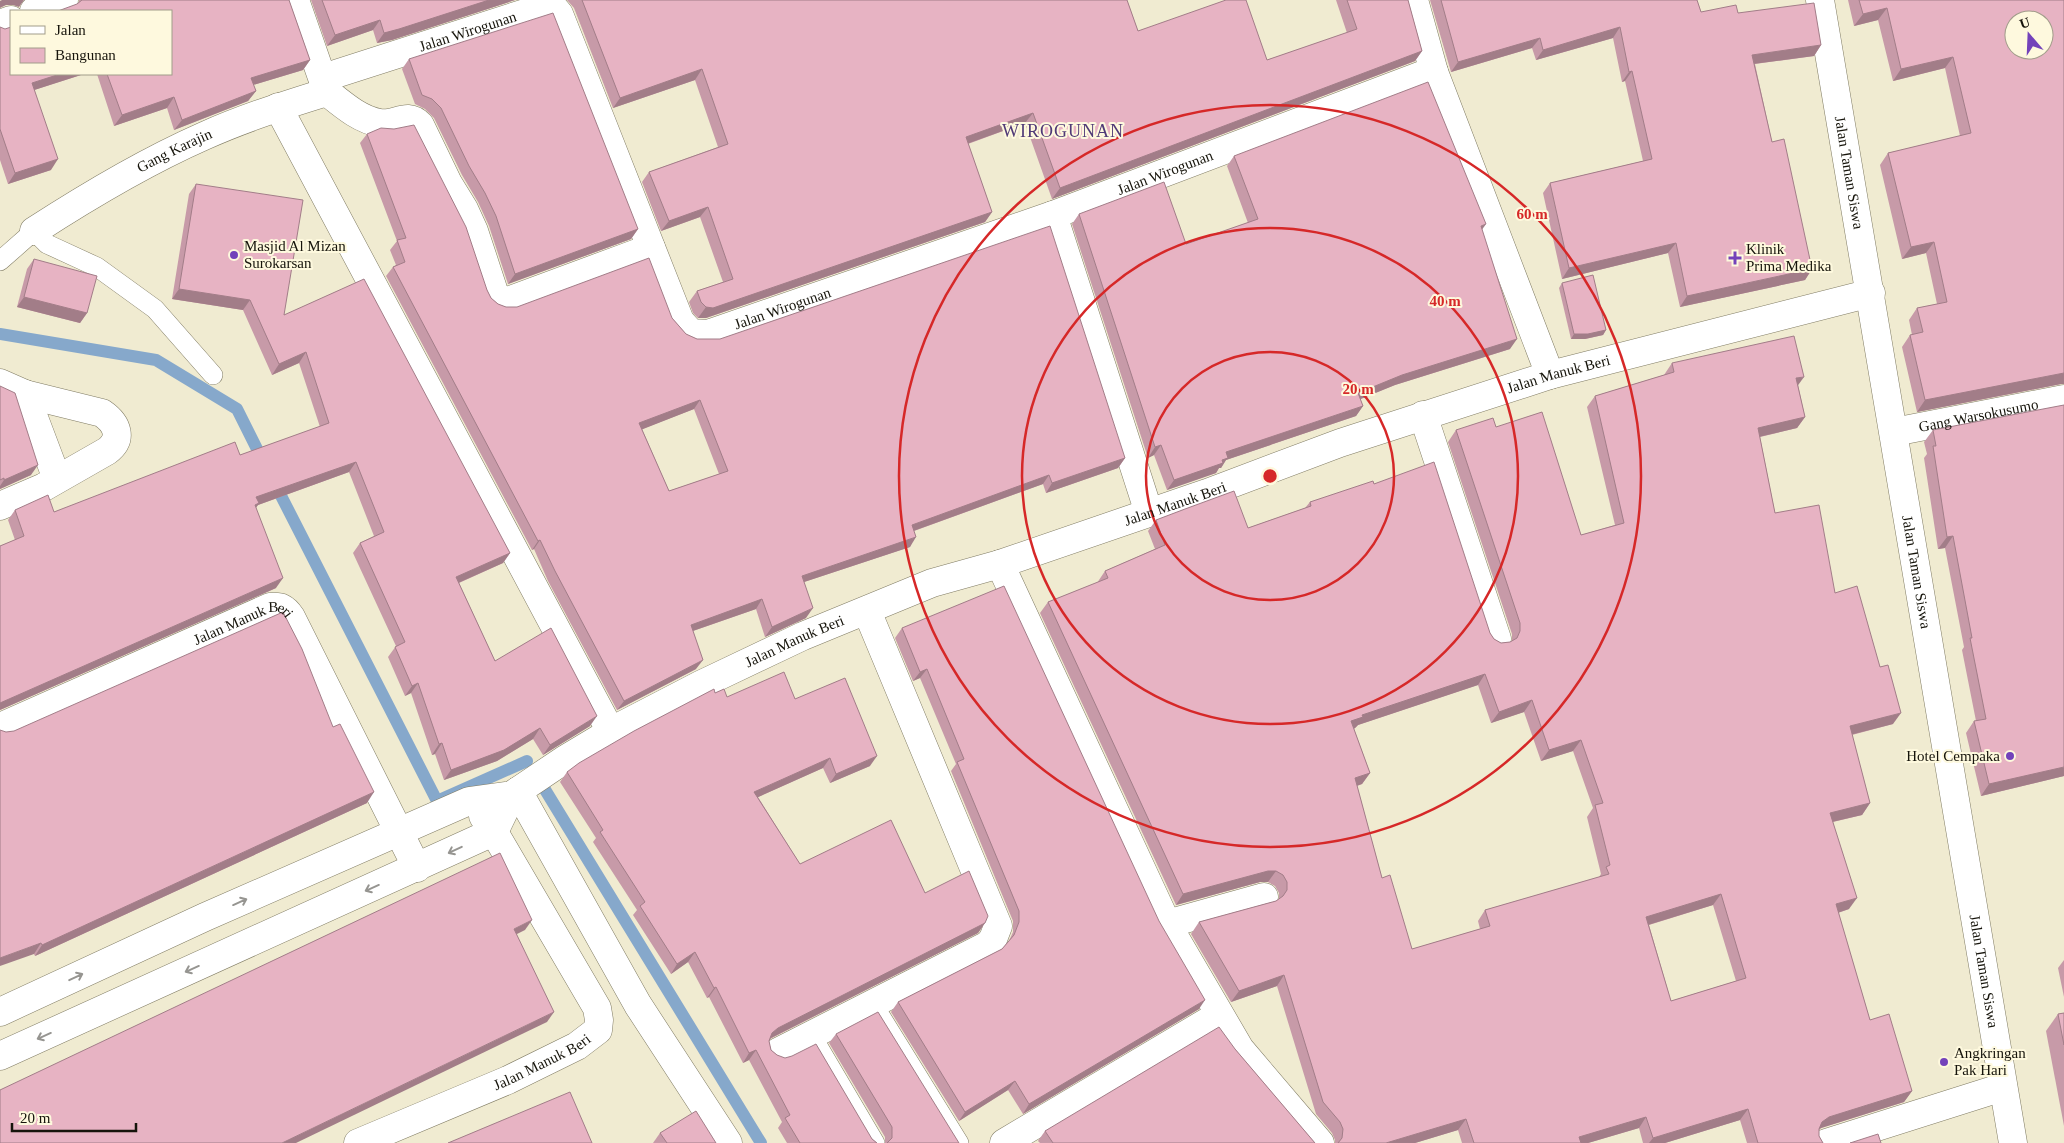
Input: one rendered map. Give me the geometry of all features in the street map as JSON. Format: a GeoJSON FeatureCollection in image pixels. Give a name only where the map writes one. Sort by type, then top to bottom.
{"type":"FeatureCollection","features":[{"type":"Feature","properties":{"kind":"street"},"geometry":{"type":"LineString","coordinates":[[37,10],[64,0]]}},
{"type":"Feature","properties":{"kind":"street"},"geometry":{"type":"LineString","coordinates":[[294,0],[325,85],[356,114],[381,124],[408,119],[415,120],[420,125],[448,183],[464,208],[474,230],[498,299],[505,302],[651,248]]}},
{"type":"Feature","properties":{"kind":"street"},"geometry":{"type":"LineString","coordinates":[[1414,0],[1434,72],[1550,375]]}},
{"type":"Feature","properties":{"kind":"street","name":"Jalan Taman Siswa"},"geometry":{"type":"LineString","coordinates":[[1820,0],[1871,293],[2013,1143]]}},
{"type":"Feature","properties":{"kind":"street","name":"Jalan Wirogunan"},"geometry":{"type":"LineString","coordinates":[[325,85],[544,7],[554,8],[563,23],[680,321],[691,333],[708,334],[1053,215],[1434,72]]}},
{"type":"Feature","properties":{"kind":"street","name":"Gang Karajin"},"geometry":{"type":"LineString","coordinates":[[34,232],[77,204],[156,159],[204,136],[278,107],[325,85]]}},
{"type":"Feature","properties":{"kind":"street"},"geometry":{"type":"LineString","coordinates":[[278,107],[611,732]]}},
{"type":"Feature","properties":{"kind":"street"},"geometry":{"type":"LineString","coordinates":[[1053,215],[1149,513]]}},
{"type":"Feature","properties":{"kind":"street","name":"Jalan Manuk Beri"},"geometry":{"type":"LineString","coordinates":[[399,832],[471,800],[515,793],[564,760],[611,732],[700,685],[802,636],[932,583],[1000,564],[1149,513],[1340,442],[1550,375],[1871,293]]}},
{"type":"Feature","properties":{"kind":"street"},"geometry":{"type":"LineString","coordinates":[[0,383],[26,394],[102,413],[111,419],[118,437],[115,444],[57,479],[0,506]]}},
{"type":"Feature","properties":{"kind":"street"},"geometry":{"type":"LineString","coordinates":[[26,394],[57,479]]}},
{"type":"Feature","properties":{"kind":"street","name":"Gang Warsokusumo"},"geometry":{"type":"LineString","coordinates":[[1894,432],[2064,399]]}},
{"type":"Feature","properties":{"kind":"street"},"geometry":{"type":"LineString","coordinates":[[1423,415],[1497,639]]}},
{"type":"Feature","properties":{"kind":"street"},"geometry":{"type":"LineString","coordinates":[[1000,564],[1167,924],[1240,1049],[1320,1143]]}},
{"type":"Feature","properties":{"kind":"street","name":"Jalan Manuk Beri"},"geometry":{"type":"LineString","coordinates":[[0,727],[270,607],[278,606],[286,609],[292,617],[417,868]]}},
{"type":"Feature","properties":{"kind":"street"},"geometry":{"type":"LineString","coordinates":[[778,1052],[988,945],[993,939],[998,926],[867,611]]}},
{"type":"Feature","properties":{"kind":"street"},"geometry":{"type":"LineString","coordinates":[[0,1024],[7,1053],[494,832],[515,793]]}},
{"type":"Feature","properties":{"kind":"street"},"geometry":{"type":"LineString","coordinates":[[515,793],[638,1005],[728,1143]]}},
{"type":"Feature","properties":{"kind":"street","name":"Jalan Manuk Beri"},"geometry":{"type":"LineString","coordinates":[[358,1143],[508,1080],[577,1046],[598,1030],[597,1008],[494,832],[471,800]]}},
{"type":"Feature","properties":{"kind":"street"},"geometry":{"type":"LineString","coordinates":[[0,1012],[205,917],[399,832]]}},
{"type":"Feature","properties":{"kind":"street"},"geometry":{"type":"LineString","coordinates":[[1167,924],[1264,897]]}},
{"type":"Feature","properties":{"kind":"street"},"geometry":{"type":"LineString","coordinates":[[205,917],[221,956]]}},
{"type":"Feature","properties":{"kind":"street"},"geometry":{"type":"LineString","coordinates":[[1004,1143],[1219,1015]]}},
{"type":"Feature","properties":{"kind":"street"},"geometry":{"type":"LineString","coordinates":[[1826,1143],[2003,1086]]}},
{"type":"Feature","properties":{"kind":"lane"},"geometry":{"type":"LineString","coordinates":[[0,261],[34,232],[47,244],[97,267],[154,309],[213,375]]}},
{"type":"Feature","properties":{"kind":"lane"},"geometry":{"type":"LineString","coordinates":[[873,1004],[959,1143]]}},
{"type":"Feature","properties":{"kind":"lane"},"geometry":{"type":"LineString","coordinates":[[812,1036],[875,1143]]}},
{"type":"Feature","properties":{"kind":"building"},"geometry":{"type":"Polygon","coordinates":[[[82,0],[289,0],[310,60],[251,78],[256,91],[182,120],[174,97],[122,115],[107,75],[172,75],[172,10],[61,10],[82,0]]]}},
{"type":"Feature","properties":{"kind":"building"},"geometry":{"type":"Polygon","coordinates":[[[322,0],[489,0],[384,33],[380,20],[335,35],[322,0]]]}},
{"type":"Feature","properties":{"kind":"building"},"geometry":{"type":"Polygon","coordinates":[[[582,0],[1127,0],[1138,31],[1226,0],[1246,0],[1267,60],[1357,29],[1347,0],[1408,0],[1422,51],[1060,188],[1033,113],[966,137],[992,212],[713,308],[706,307],[701,302],[697,291],[733,279],[708,207],[669,221],[649,172],[728,144],[702,69],[620,98],[582,0]]]}},
{"type":"Feature","properties":{"kind":"building"},"geometry":{"type":"Polygon","coordinates":[[[1441,0],[1697,0],[1701,12],[1736,5],[1738,13],[1814,3],[1821,45],[1752,55],[1772,142],[1784,139],[1812,269],[1687,296],[1676,243],[1569,268],[1550,183],[1652,159],[1632,71],[1629,72],[1620,27],[1543,50],[1540,38],[1458,62],[1441,0]]]}},
{"type":"Feature","properties":{"kind":"building"},"geometry":{"type":"Polygon","coordinates":[[[1859,0],[2064,0],[2064,373],[1925,400],[1910,335],[1923,332],[1917,308],[1947,302],[1934,242],[1911,247],[1888,153],[1971,133],[1953,57],[1901,69],[1887,8],[1863,14],[1859,0]]]}},
{"type":"Feature","properties":{"kind":"building"},"geometry":{"type":"Polygon","coordinates":[[[553,13],[638,229],[515,274],[496,216],[485,193],[469,166],[441,108],[432,99],[422,95],[409,59],[553,13]]]}},
{"type":"Feature","properties":{"kind":"building"},"geometry":{"type":"Polygon","coordinates":[[[0,27],[5,29],[10,27],[10,75],[57,75],[32,83],[58,159],[15,173],[0,129],[0,27]]]}},
{"type":"Feature","properties":{"kind":"building"},"geometry":{"type":"Polygon","coordinates":[[[1428,82],[1486,224],[1481,226],[1517,339],[1402,375],[1358,393],[1363,406],[1226,452],[1228,458],[1222,460],[1223,463],[1174,480],[1161,445],[1155,447],[1079,214],[1164,182],[1186,244],[1258,219],[1234,156],[1428,82]]]}},
{"type":"Feature","properties":{"kind":"building"},"geometry":{"type":"Polygon","coordinates":[[[414,125],[466,227],[487,290],[491,298],[498,304],[506,307],[517,307],[649,258],[672,318],[686,334],[697,339],[720,339],[1050,226],[1125,458],[1052,483],[1049,475],[912,525],[916,537],[802,576],[813,608],[772,627],[762,599],[691,625],[703,660],[624,701],[393,267],[405,262],[397,240],[406,238],[367,134],[381,128],[394,129],[414,125]],[[700,400],[639,423],[669,491],[728,471],[700,400]]]}},
{"type":"Feature","properties":{"kind":"building"},"geometry":{"type":"Polygon","coordinates":[[[196,184],[303,200],[284,315],[364,279],[510,553],[456,577],[495,661],[551,628],[597,716],[550,745],[540,728],[504,750],[451,770],[442,743],[439,744],[418,683],[412,686],[395,647],[405,642],[360,543],[384,532],[356,462],[256,497],[259,503],[255,505],[283,578],[0,703],[0,546],[24,536],[15,510],[48,495],[54,512],[235,442],[240,455],[329,423],[306,352],[279,364],[250,300],[179,289],[196,184]]]}},
{"type":"Feature","properties":{"kind":"building"},"geometry":{"type":"Polygon","coordinates":[[[34,259],[97,276],[87,313],[24,297],[34,259]]]}},
{"type":"Feature","properties":{"kind":"building"},"geometry":{"type":"Polygon","coordinates":[[[1593,275],[1606,330],[1588,334],[1574,334],[1562,283],[1593,275]]]}},
{"type":"Feature","properties":{"kind":"building"},"geometry":{"type":"Polygon","coordinates":[[[1794,336],[1804,377],[1796,378],[1805,417],[1758,428],[1775,513],[1819,505],[1835,593],[1857,586],[1880,667],[1888,665],[1901,713],[1850,726],[1870,803],[1830,813],[1857,898],[1836,904],[1870,1020],[1889,1014],[1912,1091],[1829,1117],[1822,1122],[1819,1129],[1819,1136],[1823,1143],[1758,1143],[1748,1109],[1653,1138],[1646,1117],[1579,1137],[1581,1143],[1474,1143],[1466,1119],[1386,1143],[1338,1143],[1342,1138],[1343,1129],[1340,1122],[1323,1102],[1284,975],[1239,991],[1199,922],[1276,901],[1287,890],[1287,882],[1283,875],[1276,871],[1268,871],[1183,894],[1048,602],[1108,578],[1105,571],[1165,545],[1156,520],[1234,491],[1248,528],[1311,506],[1310,502],[1373,481],[1374,484],[1434,462],[1490,633],[1494,639],[1501,643],[1510,642],[1517,638],[1520,631],[1520,623],[1456,430],[1493,418],[1496,427],[1542,412],[1581,535],[1624,523],[1595,396],[1674,372],[1672,363],[1794,336]],[[1485,674],[1362,715],[1363,717],[1351,721],[1370,773],[1355,778],[1382,878],[1390,875],[1412,949],[1490,926],[1485,910],[1609,874],[1606,867],[1610,865],[1595,805],[1603,803],[1581,740],[1549,750],[1532,700],[1499,712],[1485,674]],[[1721,894],[1646,917],[1671,1001],[1746,978],[1721,894]]]}},
{"type":"Feature","properties":{"kind":"building"},"geometry":{"type":"Polygon","coordinates":[[[0,386],[15,393],[38,465],[4,480],[4,478],[0,480],[0,386]]]}},
{"type":"Feature","properties":{"kind":"building"},"geometry":{"type":"Polygon","coordinates":[[[2064,405],[2064,767],[1989,784],[1974,721],[1986,719],[1953,536],[1947,537],[1933,446],[1936,446],[1933,430],[2064,405]]]}},
{"type":"Feature","properties":{"kind":"building"},"geometry":{"type":"Polygon","coordinates":[[[1004,586],[1159,921],[1205,1000],[1029,1104],[1015,1081],[965,1112],[898,1002],[1002,949],[1014,935],[1019,922],[1019,911],[957,762],[964,759],[927,669],[920,672],[902,628],[1004,586]]]}},
{"type":"Feature","properties":{"kind":"building"},"geometry":{"type":"Polygon","coordinates":[[[283,612],[302,649],[333,727],[340,724],[374,792],[42,945],[41,943],[0,958],[0,730],[6,732],[14,731],[283,612]]]}},
{"type":"Feature","properties":{"kind":"building"},"geometry":{"type":"Polygon","coordinates":[[[784,672],[795,699],[845,678],[877,756],[836,774],[830,758],[754,792],[800,864],[891,820],[925,893],[969,871],[988,916],[985,923],[778,1028],[772,1033],[769,1041],[771,1050],[785,1058],[816,1044],[872,1139],[877,1143],[800,1143],[785,1118],[790,1115],[756,1050],[749,1053],[716,987],[714,988],[695,952],[677,964],[640,906],[645,902],[600,832],[603,830],[567,772],[634,731],[714,689],[715,693],[724,689],[727,697],[784,672]]]}},
{"type":"Feature","properties":{"kind":"building"},"geometry":{"type":"Polygon","coordinates":[[[500,853],[532,920],[514,929],[554,1012],[282,1143],[0,1143],[0,1090],[500,853]]]}},
{"type":"Feature","properties":{"kind":"building"},"geometry":{"type":"Polygon","coordinates":[[[878,1012],[959,1143],[887,1143],[892,1138],[892,1127],[836,1034],[878,1012]]]}},
{"type":"Feature","properties":{"kind":"building"},"geometry":{"type":"Polygon","coordinates":[[[2064,1013],[2064,1045],[2058,1014],[2064,1013]]]}},
{"type":"Feature","properties":{"kind":"building"},"geometry":{"type":"Polygon","coordinates":[[[1219,1027],[1235,1049],[1315,1143],[1053,1143],[1045,1131],[1219,1027]]]}},
{"type":"Feature","properties":{"kind":"building"},"geometry":{"type":"Polygon","coordinates":[[[570,1092],[592,1143],[448,1143],[570,1092]]]}},
{"type":"Feature","properties":{"kind":"building"},"geometry":{"type":"Polygon","coordinates":[[[696,1111],[716,1143],[667,1143],[660,1133],[696,1111]]]}},
{"type":"Feature","properties":{"kind":"building"},"geometry":{"type":"Polygon","coordinates":[[[1878,1134],[1881,1143],[1850,1143],[1878,1134]]]}},
{"type":"Feature","properties":{"kind":"waterway"},"geometry":{"type":"LineString","coordinates":[[0,334],[156,360],[237,409],[265,465]]}},
{"type":"Feature","properties":{"kind":"waterway"},"geometry":{"type":"LineString","coordinates":[[274,482],[437,801],[527,761]]}},
{"type":"Feature","properties":{"kind":"waterway"},"geometry":{"type":"LineString","coordinates":[[544,788],[761,1143]]}},
{"type":"Feature","properties":{"kind":"place","name":"Masjid Al Mizan Surokarsan"},"geometry":{"type":"Point","coordinates":[234,255]}},
{"type":"Feature","properties":{"kind":"place","name":"Klinik Prima Medika"},"geometry":{"type":"Point","coordinates":[1735,258]}},
{"type":"Feature","properties":{"kind":"place","name":"Hotel Cempaka"},"geometry":{"type":"Point","coordinates":[2010,756]}},
{"type":"Feature","properties":{"kind":"place","name":"Angkringan Pak Hari"},"geometry":{"type":"Point","coordinates":[1944,1062]}},
{"type":"Feature","properties":{"kind":"district","name":"WIROGUNAN"},"geometry":{"type":"Point","coordinates":[1063,131]}}]}
